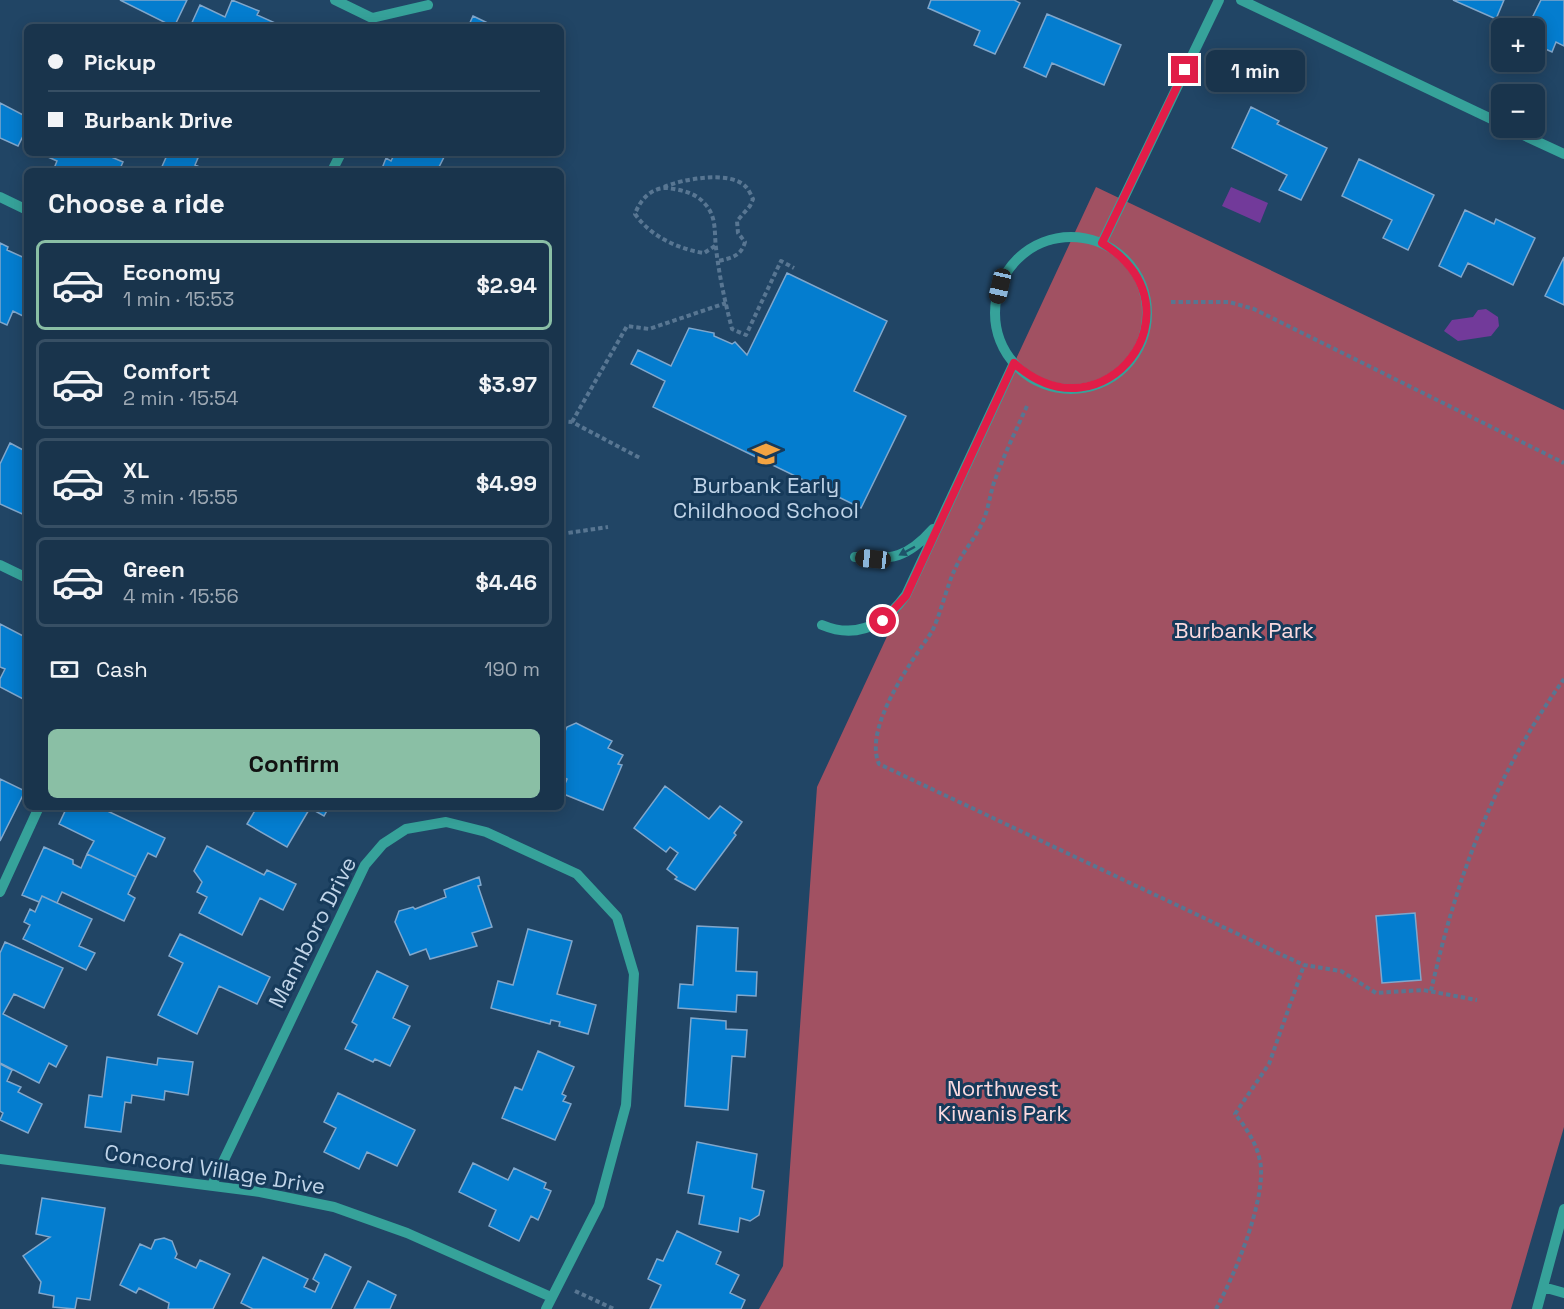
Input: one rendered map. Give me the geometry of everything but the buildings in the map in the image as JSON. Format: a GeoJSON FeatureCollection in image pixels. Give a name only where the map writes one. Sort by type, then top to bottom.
{"type":"FeatureCollection","features":[{"type":"Feature","properties":{"kind":"street"},"geometry":{"type":"LineString","coordinates":[[334,0],[375,23],[428,5]]}},
{"type":"Feature","properties":{"kind":"street"},"geometry":{"type":"LineString","coordinates":[[1102,243],[1219,0]]}},
{"type":"Feature","properties":{"kind":"street"},"geometry":{"type":"LineString","coordinates":[[1241,0],[1491,119]]}},
{"type":"Feature","properties":{"kind":"street"},"geometry":{"type":"LineString","coordinates":[[1530,138],[1564,154]]}},
{"type":"Feature","properties":{"kind":"street"},"geometry":{"type":"LineString","coordinates":[[0,197],[24,209]]}},
{"type":"Feature","properties":{"kind":"street"},"geometry":{"type":"LineString","coordinates":[[1062,237],[1083,238],[1102,243],[1131,266],[1146,298],[1148,316],[1144,334],[1127,365],[1113,377],[1097,385],[1061,388],[1043,384],[1027,375],[1014,363],[1003,346],[996,326],[997,296],[1010,267],[1024,253],[1042,242],[1062,237]]}},
{"type":"Feature","properties":{"kind":"street"},"geometry":{"type":"LineString","coordinates":[[822,625],[834,630],[859,631],[872,627],[893,613],[906,596],[1014,363]]}},
{"type":"Feature","properties":{"kind":"street"},"geometry":{"type":"LineString","coordinates":[[855,557],[891,558],[905,554],[918,545],[944,514]]}},
{"type":"Feature","properties":{"kind":"street"},"geometry":{"type":"LineString","coordinates":[[0,565],[24,577]]}},
{"type":"Feature","properties":{"kind":"street"},"geometry":{"type":"LineString","coordinates":[[0,892],[38,810]]}},
{"type":"Feature","properties":{"kind":"street","name":"Mannboro Drive"},"geometry":{"type":"LineString","coordinates":[[212,1185],[365,865],[383,844],[406,829],[446,822],[486,832],[577,874],[618,917],[634,974],[626,1105],[599,1205],[546,1309]]}},
{"type":"Feature","properties":{"kind":"street","name":"Concord Village Drive"},"geometry":{"type":"LineString","coordinates":[[0,1159],[212,1185],[334,1207],[407,1233],[551,1297]]}},
{"type":"Feature","properties":{"kind":"street"},"geometry":{"type":"LineString","coordinates":[[1537,1309],[1564,1209]]}},
{"type":"Feature","properties":{"kind":"street"},"geometry":{"type":"LineString","coordinates":[[1543,1287],[1564,1293]]}},
{"type":"Feature","properties":{"kind":"path"},"geometry":{"type":"LineString","coordinates":[[715,246],[704,253],[672,244],[641,223],[635,214],[639,203],[650,192],[679,181],[723,178],[736,180],[746,186],[753,199],[737,221],[738,233],[745,242],[742,251],[735,257],[718,261]]}},
{"type":"Feature","properties":{"kind":"path"},"geometry":{"type":"LineString","coordinates":[[664,188],[681,190],[697,197],[706,205],[713,217],[715,246],[732,329],[746,335],[781,261],[794,268]]}},
{"type":"Feature","properties":{"kind":"path"},"geometry":{"type":"LineString","coordinates":[[1171,302],[1229,302],[1254,309],[1564,463]]}},
{"type":"Feature","properties":{"kind":"path"},"geometry":{"type":"LineString","coordinates":[[572,422],[627,326],[649,328],[726,303]]}},
{"type":"Feature","properties":{"kind":"path"},"geometry":{"type":"LineString","coordinates":[[1027,406],[996,476],[984,520],[956,565],[932,632],[904,673],[882,721],[876,737],[874,754],[879,764],[1304,965],[1341,971],[1377,993],[1431,991],[1477,1000]]}},
{"type":"Feature","properties":{"kind":"path"},"geometry":{"type":"LineString","coordinates":[[564,421],[572,422],[640,458]]}},
{"type":"Feature","properties":{"kind":"path"},"geometry":{"type":"LineString","coordinates":[[564,534],[608,527]]}},
{"type":"Feature","properties":{"kind":"path"},"geometry":{"type":"LineString","coordinates":[[1431,991],[1446,925],[1463,869],[1495,793],[1519,747],[1564,680]]}},
{"type":"Feature","properties":{"kind":"path"},"geometry":{"type":"LineString","coordinates":[[1216,1309],[1250,1223],[1260,1177],[1256,1146],[1235,1114],[1269,1064],[1304,965]]}},
{"type":"Feature","properties":{"kind":"path"},"geometry":{"type":"LineString","coordinates":[[559,1282],[614,1309]]}},
{"type":"Feature","properties":{"kind":"green space","name":"Burbank Park"},"geometry":{"type":"Polygon","coordinates":[[[1096,187],[1564,410],[1564,1127],[1511,1309],[759,1309],[783,1266],[817,787],[1096,187]]]}},
{"type":"Feature","properties":{"kind":"shaded area"},"geometry":{"type":"Polygon","coordinates":[[[1231,187],[1268,203],[1260,223],[1222,206],[1231,187]]]}},
{"type":"Feature","properties":{"kind":"shaded area"},"geometry":{"type":"Polygon","coordinates":[[[1486,309],[1498,317],[1499,326],[1491,336],[1458,341],[1444,331],[1452,320],[1473,317],[1478,310],[1486,309]]]}},
{"type":"Feature","properties":{"kind":"place","name":"Burbank Early Childhood School"},"geometry":{"type":"Point","coordinates":[766,454]}},
{"type":"Feature","properties":{"kind":"route"},"geometry":{"type":"LineString","coordinates":[[883,621],[893,613],[906,596],[1014,363],[1027,375],[1043,384],[1061,388],[1079,388],[1097,385],[1113,377],[1127,365],[1137,350],[1148,316],[1146,298],[1131,266],[1118,253],[1102,243],[1185,70]]}},
{"type":"Feature","properties":{"kind":"park label","name":"Northwest Kiwanis Park"},"geometry":{"type":"Point","coordinates":[1003,1100]}}]}
